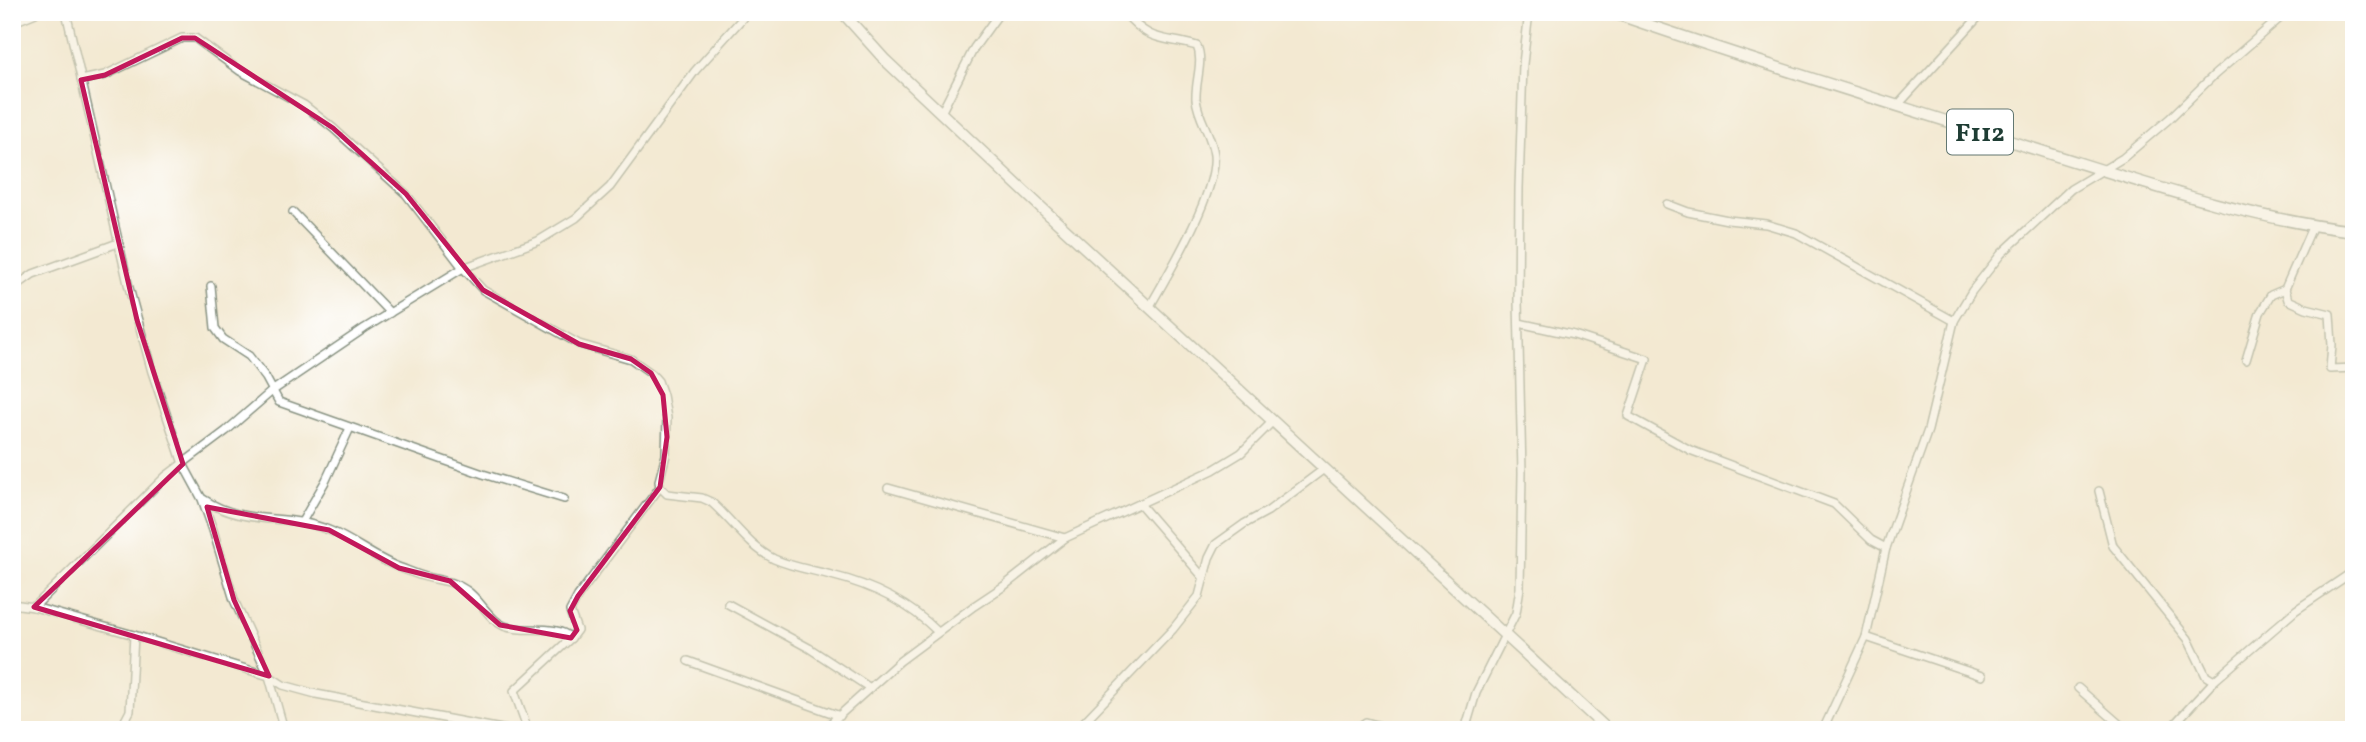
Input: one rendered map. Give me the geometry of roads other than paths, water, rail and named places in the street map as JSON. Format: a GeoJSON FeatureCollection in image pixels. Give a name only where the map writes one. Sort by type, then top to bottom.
{"type":"FeatureCollection","features":[{"type":"Feature","properties":{"kind":"main road"},"geometry":{"type":"LineString","coordinates":[[12,21],[34,12]]}},
{"type":"Feature","properties":{"kind":"main road"},"geometry":{"type":"LineString","coordinates":[[842,12],[885,60],[941,113],[1608,730]]}},
{"type":"Feature","properties":{"kind":"main road","name":"F112"},"geometry":{"type":"LineString","coordinates":[[1611,12],[1734,55],[2192,197],[2313,225],[2354,231]]}},
{"type":"Feature","properties":{"kind":"street"},"geometry":{"type":"LineString","coordinates":[[66,12],[137,320],[183,464],[202,499],[234,600],[269,676],[284,730]]}},
{"type":"Feature","properties":{"kind":"street"},"geometry":{"type":"LineString","coordinates":[[34,607],[143,497],[272,391],[463,268],[558,231],[595,201],[610,187],[695,71],[748,12]]}},
{"type":"Feature","properties":{"kind":"street"},"geometry":{"type":"LineString","coordinates":[[941,113],[974,48],[1000,12]]}},
{"type":"Feature","properties":{"kind":"street"},"geometry":{"type":"LineString","coordinates":[[1124,12],[1157,39],[1197,46],[1196,99],[1212,142],[1214,157],[1213,176],[1180,255],[1150,306]]}},
{"type":"Feature","properties":{"kind":"street"},"geometry":{"type":"LineString","coordinates":[[1465,730],[1476,693],[1516,613],[1520,588],[1522,473],[1519,187],[1523,64],[1530,12]]}},
{"type":"Feature","properties":{"kind":"street"},"geometry":{"type":"LineString","coordinates":[[1897,106],[1983,12]]}},
{"type":"Feature","properties":{"kind":"street"},"geometry":{"type":"LineString","coordinates":[[1823,730],[1866,637],[1886,548],[1928,430],[1954,321],[1972,290],[2001,254],[2071,189],[2123,158],[2287,12]]}},
{"type":"Feature","properties":{"kind":"street"},"geometry":{"type":"LineString","coordinates":[[81,80],[105,75],[182,38],[195,38],[240,71],[304,105],[406,194],[483,290],[579,344],[631,359],[651,373],[658,381],[663,395],[667,418],[666,455],[659,481],[660,487],[667,494],[702,498],[711,502],[762,552],[777,560],[854,580],[885,594],[920,614],[938,632]]}},
{"type":"Feature","properties":{"kind":"street"},"geometry":{"type":"LineString","coordinates":[[1667,204],[1688,212],[1766,224],[1796,233],[1954,321]]}},
{"type":"Feature","properties":{"kind":"street"},"geometry":{"type":"LineString","coordinates":[[293,212],[390,313]]}},
{"type":"Feature","properties":{"kind":"street"},"geometry":{"type":"LineString","coordinates":[[2313,225],[2285,289],[2288,300],[2330,314],[2330,369],[2354,369]]}},
{"type":"Feature","properties":{"kind":"street"},"geometry":{"type":"LineString","coordinates":[[12,289],[33,274],[118,243]]}},
{"type":"Feature","properties":{"kind":"street"},"geometry":{"type":"LineString","coordinates":[[211,286],[215,328],[223,339],[249,356],[266,378],[279,402],[484,474],[564,499]]}},
{"type":"Feature","properties":{"kind":"street"},"geometry":{"type":"LineString","coordinates":[[2246,360],[2260,313],[2271,295],[2285,289]]}},
{"type":"Feature","properties":{"kind":"street"},"geometry":{"type":"LineString","coordinates":[[1519,323],[1574,335],[1647,359],[1628,416],[1690,450],[1834,504],[1871,540],[1886,548]]}},
{"type":"Feature","properties":{"kind":"street"},"geometry":{"type":"LineString","coordinates":[[823,730],[900,661],[1065,538],[1213,470],[1241,453],[1273,421]]}},
{"type":"Feature","properties":{"kind":"street"},"geometry":{"type":"LineString","coordinates":[[303,520],[326,480],[350,428]]}},
{"type":"Feature","properties":{"kind":"street"},"geometry":{"type":"LineString","coordinates":[[1083,723],[1199,596],[1203,577],[1216,544],[1268,511],[1324,469]]}},
{"type":"Feature","properties":{"kind":"street"},"geometry":{"type":"LineString","coordinates":[[528,730],[514,691],[571,638],[576,630],[570,611],[578,596],[660,487]]}},
{"type":"Feature","properties":{"kind":"street"},"geometry":{"type":"LineString","coordinates":[[888,488],[1065,538]]}},
{"type":"Feature","properties":{"kind":"street"},"geometry":{"type":"LineString","coordinates":[[2099,491],[2113,546],[2188,639],[2206,676],[2214,681]]}},
{"type":"Feature","properties":{"kind":"street"},"geometry":{"type":"LineString","coordinates":[[202,499],[226,512],[244,517],[303,520],[353,541],[399,568],[427,578],[450,581],[468,591],[500,625],[513,629],[537,629],[567,634],[571,638]]}},
{"type":"Feature","properties":{"kind":"street"},"geometry":{"type":"LineString","coordinates":[[1140,504],[1203,577]]}},
{"type":"Feature","properties":{"kind":"street"},"geometry":{"type":"LineString","coordinates":[[2169,730],[2214,681],[2296,610],[2354,571]]}},
{"type":"Feature","properties":{"kind":"street"},"geometry":{"type":"LineString","coordinates":[[12,604],[34,607],[134,635],[269,676],[283,685],[316,694],[507,730]]}},
{"type":"Feature","properties":{"kind":"street"},"geometry":{"type":"LineString","coordinates":[[728,604],[809,648],[870,688]]}},
{"type":"Feature","properties":{"kind":"street"},"geometry":{"type":"LineString","coordinates":[[120,730],[130,710],[134,635]]}},
{"type":"Feature","properties":{"kind":"street"},"geometry":{"type":"LineString","coordinates":[[1866,637],[1983,676]]}},
{"type":"Feature","properties":{"kind":"street"},"geometry":{"type":"LineString","coordinates":[[688,661],[840,716]]}},
{"type":"Feature","properties":{"kind":"street"},"geometry":{"type":"LineString","coordinates":[[2078,688],[2126,730]]}},
{"type":"Feature","properties":{"kind":"street"},"geometry":{"type":"LineString","coordinates":[[1354,730],[1366,722],[1395,730]]}}]}
